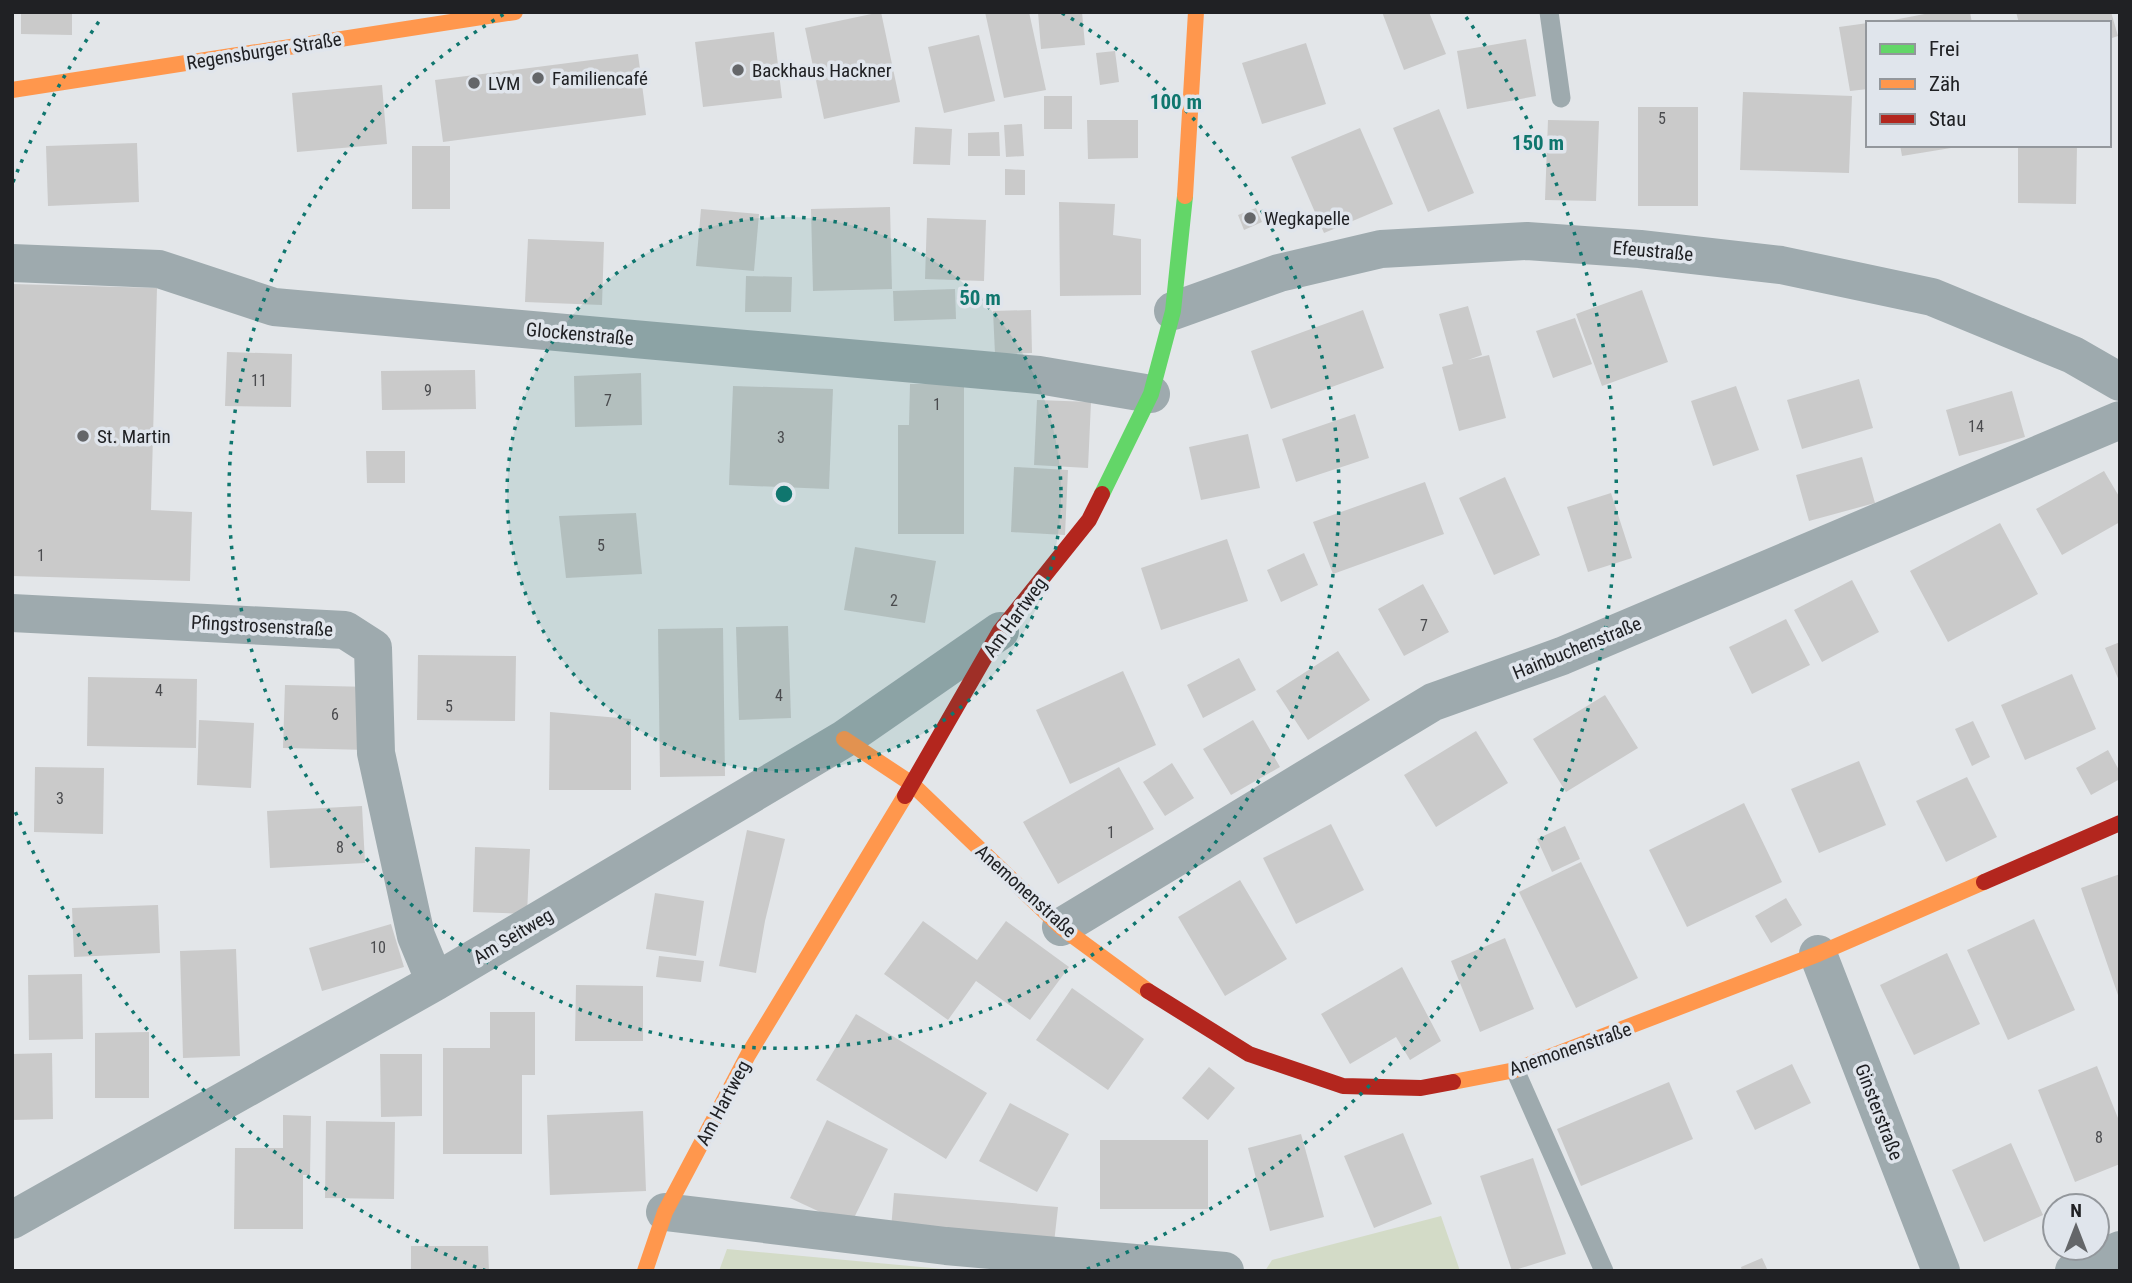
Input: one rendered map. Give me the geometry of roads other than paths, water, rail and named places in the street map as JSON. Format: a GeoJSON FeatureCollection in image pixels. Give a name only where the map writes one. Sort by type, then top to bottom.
{"type":"FeatureCollection","features":[{"type":"Feature","properties":{"kind":"street","name":"Regensburger Straße"},"geometry":{"type":"LineString","coordinates":[[12,90],[515,12]]}},
{"type":"Feature","properties":{"kind":"street","name":"Am Hartweg"},"geometry":{"type":"LineString","coordinates":[[645,1271],[665,1212],[748,1055],[912,784],[1000,631],[1089,520],[1151,394],[1173,311],[1188,163],[1196,12]]}},
{"type":"Feature","properties":{"kind":"street","name":"Efeustraße"},"geometry":{"type":"LineString","coordinates":[[1173,311],[1279,273],[1381,249],[1527,241],[1615,247],[1781,265],[1932,297],[2073,355],[2120,382]]}},
{"type":"Feature","properties":{"kind":"street","name":"Glockenstraße"},"geometry":{"type":"LineString","coordinates":[[12,263],[159,269],[274,307],[1039,375],[1151,394]]}},
{"type":"Feature","properties":{"kind":"street","name":"Hainbuchenstraße"},"geometry":{"type":"LineString","coordinates":[[1061,927],[1433,702],[1562,656],[2120,420]]}},
{"type":"Feature","properties":{"kind":"street","name":"Pfingstrosenstraße"},"geometry":{"type":"LineString","coordinates":[[12,613],[345,630],[373,649],[376,753],[416,936],[435,982]]}},
{"type":"Feature","properties":{"kind":"street","name":"Am Seitweg"},"geometry":{"type":"LineString","coordinates":[[12,1220],[435,982],[844,739],[1000,631]]}},
{"type":"Feature","properties":{"kind":"street","name":"Anemonenstraße"},"geometry":{"type":"LineString","coordinates":[[844,739],[912,784],[1061,927],[1168,1005],[1250,1054],[1343,1087],[1421,1088],[1515,1070],[1818,954],[2120,823]]}},
{"type":"Feature","properties":{"kind":"street","name":"Ginsterstraße"},"geometry":{"type":"LineString","coordinates":[[1818,954],[1941,1271]]}},
{"type":"Feature","properties":{"kind":"street"},"geometry":{"type":"LineString","coordinates":[[665,1212],[946,1246],[1225,1271]]}},
{"type":"Feature","properties":{"kind":"street"},"geometry":{"type":"LineString","coordinates":[[2074,1271],[2120,1250]]}},
{"type":"Feature","properties":{"kind":"lane"},"geometry":{"type":"LineString","coordinates":[[1549,12],[1561,97]]}},
{"type":"Feature","properties":{"kind":"lane"},"geometry":{"type":"LineString","coordinates":[[1515,1070],[1604,1271]]}},
{"type":"Feature","properties":{"kind":"place","name":"Backhaus Hackner"},"geometry":{"type":"Point","coordinates":[738,70]}},
{"type":"Feature","properties":{"kind":"place","name":"Familiencafé"},"geometry":{"type":"Point","coordinates":[538,78]}},
{"type":"Feature","properties":{"kind":"place","name":"LVM"},"geometry":{"type":"Point","coordinates":[474,83]}},
{"type":"Feature","properties":{"kind":"place","name":"Wegkapelle"},"geometry":{"type":"Point","coordinates":[1250,218]}},
{"type":"Feature","properties":{"kind":"place","name":"St. Martin"},"geometry":{"type":"Point","coordinates":[83,436]}}]}
